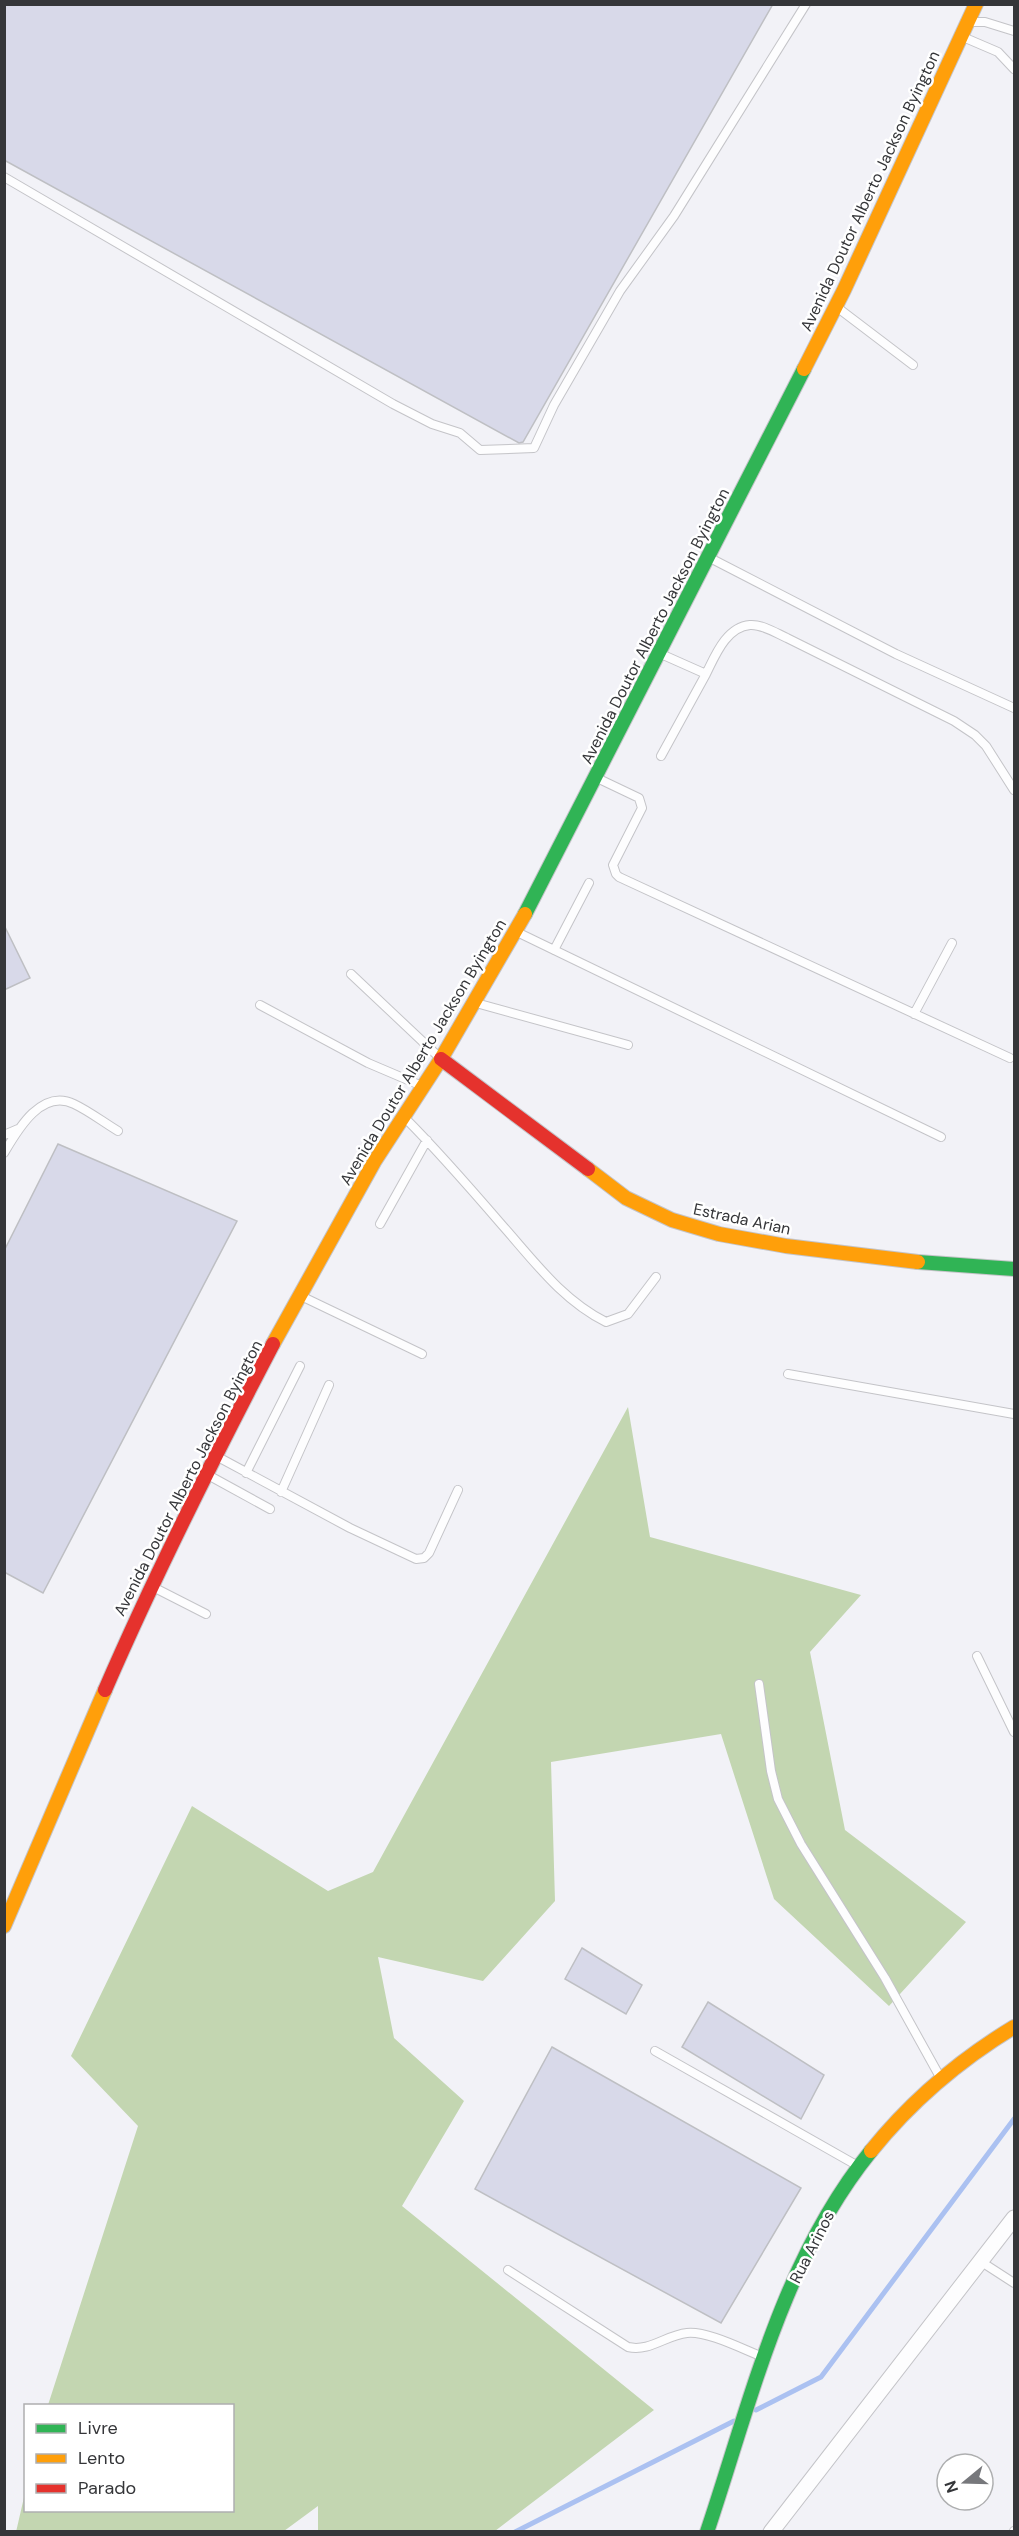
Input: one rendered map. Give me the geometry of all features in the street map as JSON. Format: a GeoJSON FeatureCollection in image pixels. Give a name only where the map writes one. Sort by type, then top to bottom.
{"type":"FeatureCollection","features":[{"type":"Feature","properties":{"kind":"main road","name":"Avenida Doutor Alberto Jackson Byington"},"geometry":{"type":"LineString","coordinates":[[4,1926],[131,1629],[206,1474],[374,1162],[441,1059],[516,932],[836,307],[976,4]]}},
{"type":"Feature","properties":{"kind":"main road","name":"Estrada Arian"},"geometry":{"type":"LineString","coordinates":[[441,1059],[626,1198],[672,1220],[718,1234],[786,1246],[889,1260],[1014,1269]]}},
{"type":"Feature","properties":{"kind":"main road","name":"Rua Arinos"},"geometry":{"type":"LineString","coordinates":[[707,2532],[764,2357],[799,2266],[838,2196],[859,2166],[896,2122],[941,2078],[996,2036],[1014,2026]]}},
{"type":"Feature","properties":{"kind":"street"},"geometry":{"type":"LineString","coordinates":[[771,2532],[1014,2218]]}},
{"type":"Feature","properties":{"kind":"lane"},"geometry":{"type":"LineString","coordinates":[[4,177],[393,404],[432,424],[460,432],[480,450],[534,448],[554,405],[620,291],[674,216],[806,4]]}},
{"type":"Feature","properties":{"kind":"lane"},"geometry":{"type":"LineString","coordinates":[[967,22],[985,22],[1014,32]]}},
{"type":"Feature","properties":{"kind":"lane"},"geometry":{"type":"LineString","coordinates":[[961,36],[998,52],[1014,69]]}},
{"type":"Feature","properties":{"kind":"lane"},"geometry":{"type":"LineString","coordinates":[[836,307],[913,365]]}},
{"type":"Feature","properties":{"kind":"lane"},"geometry":{"type":"LineString","coordinates":[[709,557],[896,654],[1014,708]]}},
{"type":"Feature","properties":{"kind":"lane"},"geometry":{"type":"LineString","coordinates":[[661,756],[720,646],[740,628],[750,625],[759,627],[908,697],[961,725],[986,746],[1014,790]]}},
{"type":"Feature","properties":{"kind":"lane"},"geometry":{"type":"LineString","coordinates":[[660,654],[706,674]]}},
{"type":"Feature","properties":{"kind":"lane"},"geometry":{"type":"LineString","coordinates":[[596,778],[639,798],[642,802],[642,808],[613,865],[616,874],[1010,1058]]}},
{"type":"Feature","properties":{"kind":"lane"},"geometry":{"type":"LineString","coordinates":[[554,950],[589,884]]}},
{"type":"Feature","properties":{"kind":"lane"},"geometry":{"type":"LineString","coordinates":[[516,932],[942,1137]]}},
{"type":"Feature","properties":{"kind":"lane"},"geometry":{"type":"LineString","coordinates":[[914,1014],[952,943]]}},
{"type":"Feature","properties":{"kind":"lane"},"geometry":{"type":"LineString","coordinates":[[351,974],[441,1059]]}},
{"type":"Feature","properties":{"kind":"lane"},"geometry":{"type":"LineString","coordinates":[[474,1003],[628,1045]]}},
{"type":"Feature","properties":{"kind":"lane"},"geometry":{"type":"LineString","coordinates":[[260,1005],[368,1063],[423,1087]]}},
{"type":"Feature","properties":{"kind":"lane"},"geometry":{"type":"LineString","coordinates":[[4,1153],[31,1113],[47,1104],[72,1102],[117,1131]]}},
{"type":"Feature","properties":{"kind":"lane"},"geometry":{"type":"LineString","coordinates":[[404,1117],[550,1280],[584,1311],[606,1322],[628,1314],[656,1277]]}},
{"type":"Feature","properties":{"kind":"lane"},"geometry":{"type":"LineString","coordinates":[[4,1135],[19,1128]]}},
{"type":"Feature","properties":{"kind":"lane"},"geometry":{"type":"LineString","coordinates":[[380,1224],[427,1140]]}},
{"type":"Feature","properties":{"kind":"lane"},"geometry":{"type":"LineString","coordinates":[[300,1296],[422,1354]]}},
{"type":"Feature","properties":{"kind":"lane"},"geometry":{"type":"LineString","coordinates":[[246,1473],[300,1366]]}},
{"type":"Feature","properties":{"kind":"lane"},"geometry":{"type":"LineString","coordinates":[[788,1374],[1014,1414]]}},
{"type":"Feature","properties":{"kind":"lane"},"geometry":{"type":"LineString","coordinates":[[281,1492],[329,1385]]}},
{"type":"Feature","properties":{"kind":"lane"},"geometry":{"type":"LineString","coordinates":[[216,1456],[350,1528],[420,1559],[429,1553],[458,1490]]}},
{"type":"Feature","properties":{"kind":"lane"},"geometry":{"type":"LineString","coordinates":[[206,1474],[270,1509]]}},
{"type":"Feature","properties":{"kind":"lane"},"geometry":{"type":"LineString","coordinates":[[152,1587],[206,1614]]}},
{"type":"Feature","properties":{"kind":"lane"},"geometry":{"type":"LineString","coordinates":[[977,1656],[1014,1732]]}},
{"type":"Feature","properties":{"kind":"lane"},"geometry":{"type":"LineString","coordinates":[[759,1684],[778,1799],[801,1844],[885,1978],[941,2078]]}},
{"type":"Feature","properties":{"kind":"lane"},"geometry":{"type":"LineString","coordinates":[[655,2051],[859,2166]]}},
{"type":"Feature","properties":{"kind":"lane"},"geometry":{"type":"LineString","coordinates":[[980,2261],[1014,2283]]}},
{"type":"Feature","properties":{"kind":"lane"},"geometry":{"type":"LineString","coordinates":[[508,2270],[628,2347],[641,2348],[679,2334],[700,2333],[764,2357]]}},
{"type":"Feature","properties":{"kind":"green space"},"geometry":{"type":"Polygon","coordinates":[[[628,1407],[650,1537],[861,1595],[810,1652],[845,1830],[966,1922],[889,2006],[774,1899],[721,1734],[551,1762],[555,1901],[483,1981],[378,1957],[394,2038],[464,2101],[402,2206],[654,2410],[495,2531],[318,2531],[318,2506],[284,2531],[16,2532],[24,2497],[24,2512],[234,2512],[234,2404],[48,2404],[138,2126],[71,2056],[192,1806],[328,1891],[373,1872],[628,1407]]]}},
{"type":"Feature","properties":{"kind":"building"},"geometry":{"type":"Polygon","coordinates":[[[4,4],[773,4],[523,442],[519,443],[4,160],[4,4]]]}},
{"type":"Feature","properties":{"kind":"building"},"geometry":{"type":"Polygon","coordinates":[[[4,925],[30,978],[4,990],[4,925]]]}},
{"type":"Feature","properties":{"kind":"building"},"geometry":{"type":"Polygon","coordinates":[[[58,1144],[237,1221],[43,1593],[4,1572],[4,1251],[58,1144]]]}},
{"type":"Feature","properties":{"kind":"building"},"geometry":{"type":"Polygon","coordinates":[[[582,1948],[642,1985],[626,2014],[565,1979],[582,1948]]]}},
{"type":"Feature","properties":{"kind":"building"},"geometry":{"type":"Polygon","coordinates":[[[708,2002],[824,2075],[801,2119],[682,2047],[708,2002]]]}},
{"type":"Feature","properties":{"kind":"building"},"geometry":{"type":"Polygon","coordinates":[[[552,2047],[801,2188],[721,2323],[475,2189],[552,2047]]]}},
{"type":"Feature","properties":{"kind":"waterway"},"geometry":{"type":"LineString","coordinates":[[756,2410],[821,2377],[1014,2119]]}},
{"type":"Feature","properties":{"kind":"waterway"},"geometry":{"type":"LineString","coordinates":[[515,2532],[734,2421]]}},
{"type":"Feature","properties":{"kind":"traffic: fast"},"geometry":{"type":"LineString","coordinates":[[525,914],[804,369]]}},
{"type":"Feature","properties":{"kind":"traffic: fast"},"geometry":{"type":"LineString","coordinates":[[918,1262],[1014,1269]]}},
{"type":"Feature","properties":{"kind":"traffic: fast"},"geometry":{"type":"LineString","coordinates":[[707,2532],[755,2383],[792,2285],[814,2239],[840,2194],[871,2151]]}},
{"type":"Feature","properties":{"kind":"traffic: slow"},"geometry":{"type":"LineString","coordinates":[[804,369],[844,290],[976,4]]}},
{"type":"Feature","properties":{"kind":"traffic: slow"},"geometry":{"type":"LineString","coordinates":[[273,1344],[374,1162],[441,1059],[525,914]]}},
{"type":"Feature","properties":{"kind":"traffic: slow"},"geometry":{"type":"LineString","coordinates":[[588,1169],[626,1198],[672,1220],[719,1234],[786,1246],[918,1262]]}},
{"type":"Feature","properties":{"kind":"traffic: slow"},"geometry":{"type":"LineString","coordinates":[[4,1926],[105,1690]]}},
{"type":"Feature","properties":{"kind":"traffic: slow"},"geometry":{"type":"LineString","coordinates":[[871,2151],[919,2098],[955,2068],[1014,2027]]}},
{"type":"Feature","properties":{"kind":"traffic: jam"},"geometry":{"type":"LineString","coordinates":[[441,1059],[588,1169]]}},
{"type":"Feature","properties":{"kind":"traffic: jam"},"geometry":{"type":"LineString","coordinates":[[105,1690],[186,1515],[273,1344]]}}]}
